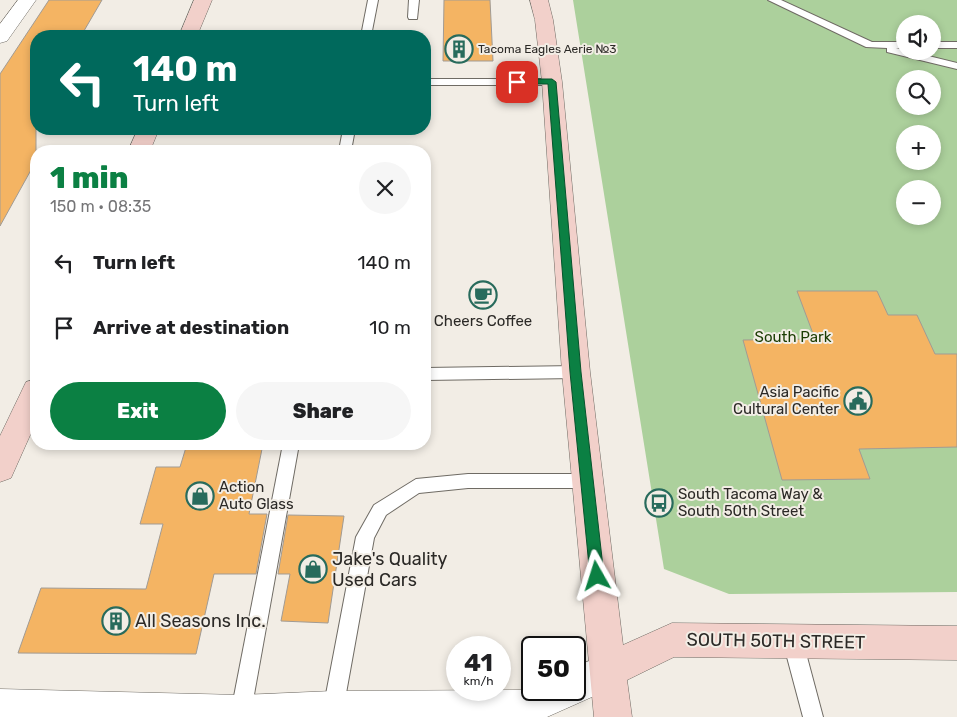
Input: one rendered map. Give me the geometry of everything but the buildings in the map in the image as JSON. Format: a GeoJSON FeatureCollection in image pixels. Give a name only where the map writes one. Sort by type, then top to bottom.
{"type":"FeatureCollection","features":[{"type":"Feature","properties":{"kind":"main road"},"geometry":{"type":"LineString","coordinates":[[190,30],[203,0]]}},
{"type":"Feature","properties":{"kind":"main road"},"geometry":{"type":"LineString","coordinates":[[539,0],[544,20],[552,82],[576,372],[613,717]]}},
{"type":"Feature","properties":{"kind":"main road"},"geometry":{"type":"LineString","coordinates":[[0,469],[30,403]]}},
{"type":"Feature","properties":{"kind":"main road","name":"SOUTH 50TH STREET"},"geometry":{"type":"LineString","coordinates":[[608,671],[672,640],[955,647]]}},
{"type":"Feature","properties":{"kind":"street"},"geometry":{"type":"LineString","coordinates":[[0,37],[26,0]]}},
{"type":"Feature","properties":{"kind":"street","name":"SOUTH 50TH STREET"},"geometry":{"type":"LineString","coordinates":[[586,681],[608,671]]}},
{"type":"Feature","properties":{"kind":"street"},"geometry":{"type":"LineString","coordinates":[[0,708],[240,716],[334,710],[523,709],[541,701]]}},
{"type":"Feature","properties":{"kind":"lane"},"geometry":{"type":"LineString","coordinates":[[367,30],[373,0]]}},
{"type":"Feature","properties":{"kind":"lane"},"geometry":{"type":"LineString","coordinates":[[413,17],[414,0]]}},
{"type":"Feature","properties":{"kind":"lane"},"geometry":{"type":"LineString","coordinates":[[773,0],[870,45],[957,66]]}},
{"type":"Feature","properties":{"kind":"lane"},"geometry":{"type":"LineString","coordinates":[[870,45],[896,45]]}},
{"type":"Feature","properties":{"kind":"lane"},"geometry":{"type":"LineString","coordinates":[[941,45],[957,45]]}},
{"type":"Feature","properties":{"kind":"lane"},"geometry":{"type":"LineString","coordinates":[[431,82],[552,82]]}},
{"type":"Feature","properties":{"kind":"lane"},"geometry":{"type":"LineString","coordinates":[[431,374],[576,372]]}},
{"type":"Feature","properties":{"kind":"lane"},"geometry":{"type":"LineString","coordinates":[[240,716],[289,450]]}},
{"type":"Feature","properties":{"kind":"lane"},"geometry":{"type":"LineString","coordinates":[[334,710],[365,537],[380,510],[416,486],[468,481],[587,481]]}},
{"type":"Feature","properties":{"kind":"lane"},"geometry":{"type":"LineString","coordinates":[[793,642],[813,717]]}},
{"type":"Feature","properties":{"kind":"green space","name":"South Park"},"geometry":{"type":"Polygon","coordinates":[[[573,0],[957,0],[957,592],[729,594],[664,569],[573,0]]]}},
{"type":"Feature","properties":{"kind":"place","name":"Tacoma Eagles Aerie №3"},"geometry":{"type":"Point","coordinates":[459,49]}},
{"type":"Feature","properties":{"kind":"place","name":"Cheers Coffee"},"geometry":{"type":"Point","coordinates":[483,295]}},
{"type":"Feature","properties":{"kind":"place","name":"Asia Pacific Cultural Center"},"geometry":{"type":"Point","coordinates":[858,401]}},
{"type":"Feature","properties":{"kind":"place","name":"Action Auto Glass"},"geometry":{"type":"Point","coordinates":[200,496]}},
{"type":"Feature","properties":{"kind":"place","name":"South Tacoma Way & South 50th Street"},"geometry":{"type":"Point","coordinates":[659,503]}},
{"type":"Feature","properties":{"kind":"place","name":"Jake's Quality Used Cars"},"geometry":{"type":"Point","coordinates":[313,569]}},
{"type":"Feature","properties":{"kind":"place","name":"All Seasons Inc."},"geometry":{"type":"Point","coordinates":[116,621]}},
{"type":"Feature","properties":{"kind":"route"},"geometry":{"type":"LineString","coordinates":[[517,82],[552,82],[576,372],[597,576]]}}]}
